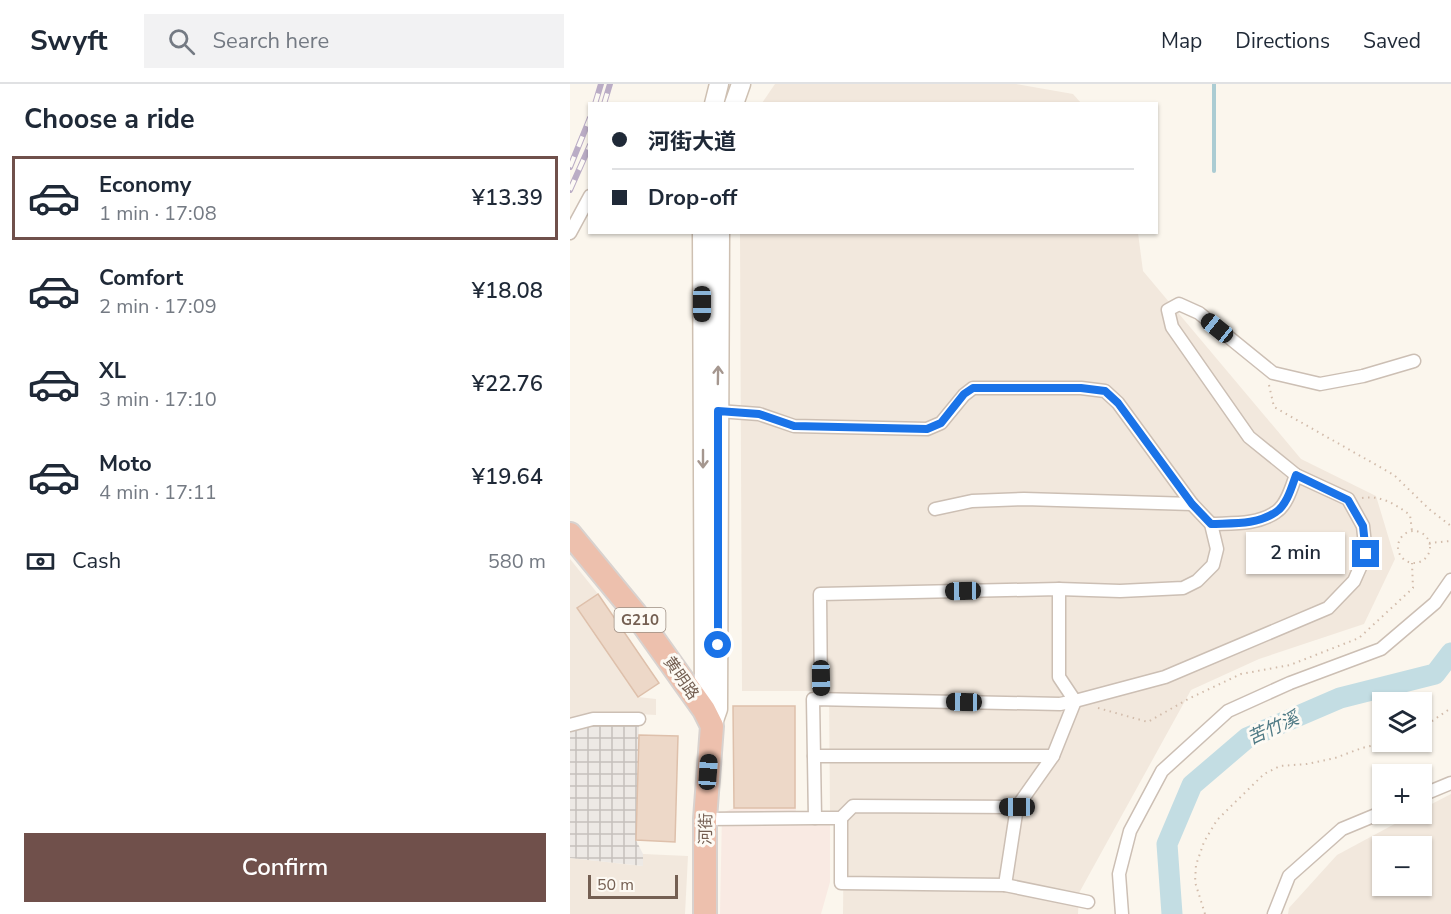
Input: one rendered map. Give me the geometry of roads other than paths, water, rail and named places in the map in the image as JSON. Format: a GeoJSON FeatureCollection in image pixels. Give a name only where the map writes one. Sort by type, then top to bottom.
{"type":"FeatureCollection","features":[{"type":"Feature","properties":{"kind":"highway","name":"黄明路"},"geometry":{"type":"LineString","coordinates":[[570,534],[635,613],[708,718]]}},
{"type":"Feature","properties":{"kind":"highway","name":"河街"},"geometry":{"type":"LineString","coordinates":[[705,914],[708,718]]}},
{"type":"Feature","properties":{"kind":"main road"},"geometry":{"type":"LineString","coordinates":[[715,102],[720,84]]}},
{"type":"Feature","properties":{"kind":"main road"},"geometry":{"type":"LineString","coordinates":[[735,102],[741,84]]}},
{"type":"Feature","properties":{"kind":"main road"},"geometry":{"type":"LineString","coordinates":[[702,234],[708,718]]}},
{"type":"Feature","properties":{"kind":"main road"},"geometry":{"type":"LineString","coordinates":[[708,718],[718,709],[720,234]]}},
{"type":"Feature","properties":{"kind":"street"},"geometry":{"type":"LineString","coordinates":[[570,233],[588,200]]}},
{"type":"Feature","properties":{"kind":"street"},"geometry":{"type":"LineString","coordinates":[[815,818],[813,699],[1060,704],[1075,702],[1165,677],[1328,608],[1354,581],[1366,554],[1363,526],[1348,500],[1296,475],[1249,437],[1172,327],[1168,310],[1179,304],[1199,313],[1273,373],[1320,384],[1363,376],[1414,361]]}},
{"type":"Feature","properties":{"kind":"street"},"geometry":{"type":"LineString","coordinates":[[718,411],[759,414],[794,426],[927,429],[941,423],[964,394],[973,388],[1081,388],[1105,391],[1118,403],[1192,504],[1211,524],[1218,549],[1213,565],[1197,581],[1183,588],[1120,591],[1059,589],[820,594],[821,699]]}},
{"type":"Feature","properties":{"kind":"street"},"geometry":{"type":"LineString","coordinates":[[1211,524],[1250,522],[1278,512],[1288,496],[1296,475]]}},
{"type":"Feature","properties":{"kind":"street"},"geometry":{"type":"LineString","coordinates":[[935,509],[972,501],[1024,499],[1192,504]]}},
{"type":"Feature","properties":{"kind":"street"},"geometry":{"type":"LineString","coordinates":[[1122,914],[1119,874],[1130,831],[1162,771],[1228,711],[1290,683],[1381,649],[1435,603],[1451,580]]}},
{"type":"Feature","properties":{"kind":"street"},"geometry":{"type":"LineString","coordinates":[[1059,589],[1059,677],[1075,702]]}},
{"type":"Feature","properties":{"kind":"street"},"geometry":{"type":"LineString","coordinates":[[1005,885],[1017,807],[1053,756],[1075,702]]}},
{"type":"Feature","properties":{"kind":"street"},"geometry":{"type":"LineString","coordinates":[[570,725],[593,719],[639,719]]}},
{"type":"Feature","properties":{"kind":"street"},"geometry":{"type":"LineString","coordinates":[[814,756],[1053,756]]}},
{"type":"Feature","properties":{"kind":"street"},"geometry":{"type":"LineString","coordinates":[[1432,791],[1451,783]]}},
{"type":"Feature","properties":{"kind":"street"},"geometry":{"type":"LineString","coordinates":[[705,819],[841,818],[853,806],[1017,807]]}},
{"type":"Feature","properties":{"kind":"street"},"geometry":{"type":"LineString","coordinates":[[1274,914],[1289,876],[1342,829],[1372,817]]}},
{"type":"Feature","properties":{"kind":"street"},"geometry":{"type":"LineString","coordinates":[[841,818],[841,883],[1005,885],[1088,902]]}},
{"type":"Feature","properties":{"kind":"waterway"},"geometry":{"type":"LineString","coordinates":[[1214,84],[1214,171]]}},
{"type":"Feature","properties":{"kind":"waterway","name":"苦竹溪"},"geometry":{"type":"LineString","coordinates":[[1172,914],[1167,844],[1192,785],[1247,738],[1340,698],[1435,674],[1451,653]]}},
{"type":"Feature","properties":{"kind":"railway"},"geometry":{"type":"LineString","coordinates":[[596,102],[601,84]]}},
{"type":"Feature","properties":{"kind":"railway"},"geometry":{"type":"LineString","coordinates":[[605,102],[610,84]]}},
{"type":"Feature","properties":{"kind":"railway"},"geometry":{"type":"LineString","coordinates":[[570,167],[588,123]]}},
{"type":"Feature","properties":{"kind":"railway"},"geometry":{"type":"LineString","coordinates":[[570,190],[588,150]]}}]}
